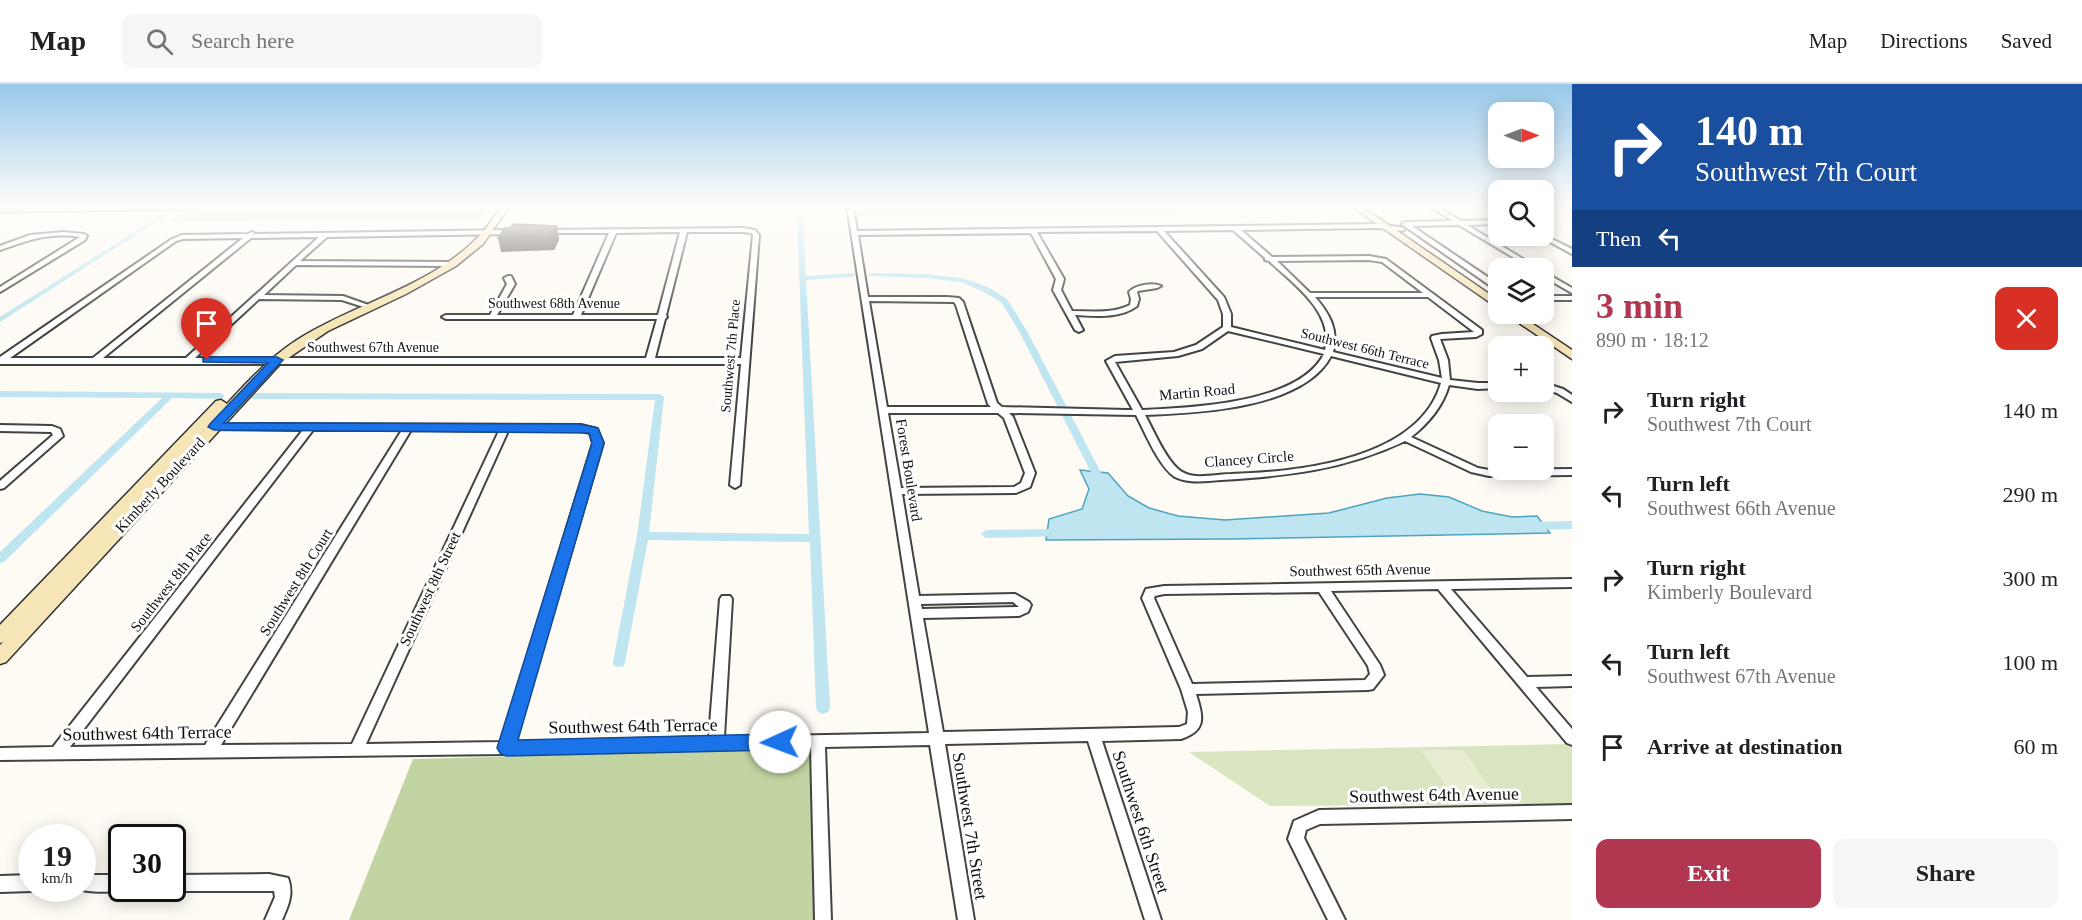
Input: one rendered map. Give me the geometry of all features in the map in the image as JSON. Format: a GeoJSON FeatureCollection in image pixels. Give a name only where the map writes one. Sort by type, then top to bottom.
{"type":"FeatureCollection","features":[{"type":"Feature","properties":{"kind":"street"},"geometry":{"type":"LineString","coordinates":[[0,290],[73,245]]}},
{"type":"Feature","properties":{"kind":"street"},"geometry":{"type":"LineString","coordinates":[[1,361],[167,245]]}},
{"type":"Feature","properties":{"kind":"street"},"geometry":{"type":"LineString","coordinates":[[95,360],[238,245]]}},
{"type":"Feature","properties":{"kind":"street"},"geometry":{"type":"LineString","coordinates":[[188,360],[314,245]]}},
{"type":"Feature","properties":{"kind":"street","name":"Kimberly Boulevard"},"geometry":{"type":"LineString","coordinates":[[0,636],[271,360],[297,337],[367,306],[446,264],[468,245]]}},
{"type":"Feature","properties":{"kind":"street"},"geometry":{"type":"LineString","coordinates":[[576,317],[607,245]]}},
{"type":"Feature","properties":{"kind":"street"},"geometry":{"type":"LineString","coordinates":[[650,360],[681,245]]}},
{"type":"Feature","properties":{"kind":"street","name":"Southwest 7th Place"},"geometry":{"type":"LineString","coordinates":[[735,485],[755,245]]}},
{"type":"Feature","properties":{"kind":"street","name":"Forest Boulevard"},"geometry":{"type":"LineString","coordinates":[[856,245],[898,491],[936,738]]}},
{"type":"Feature","properties":{"kind":"street"},"geometry":{"type":"LineString","coordinates":[[1041,245],[1060,279],[1056,290],[1079,330]]}},
{"type":"Feature","properties":{"kind":"street"},"geometry":{"type":"LineString","coordinates":[[1137,411],[1110,361],[1115,358],[1156,356],[1199,347],[1227,328],[1227,314],[1221,298],[1173,245]]}},
{"type":"Feature","properties":{"kind":"street"},"geometry":{"type":"LineString","coordinates":[[1253,245],[1309,295],[1329,325],[1330,352]]}},
{"type":"Feature","properties":{"kind":"street"},"geometry":{"type":"LineString","coordinates":[[1419,245],[1488,292]]}},
{"type":"Feature","properties":{"kind":"street"},"geometry":{"type":"LineString","coordinates":[[1424,245],[1488,292]]}},
{"type":"Feature","properties":{"kind":"street"},"geometry":{"type":"LineString","coordinates":[[1436,245],[1488,280]]}},
{"type":"Feature","properties":{"kind":"street"},"geometry":{"type":"LineString","coordinates":[[1497,245],[1518,258]]}},
{"type":"Feature","properties":{"kind":"street"},"geometry":{"type":"LineString","coordinates":[[1267,259],[1380,259],[1393,265],[1479,332],[1476,335],[1435,338],[1443,354],[1446,382]]}},
{"type":"Feature","properties":{"kind":"street"},"geometry":{"type":"LineString","coordinates":[[294,263],[446,264]]}},
{"type":"Feature","properties":{"kind":"street"},"geometry":{"type":"LineString","coordinates":[[492,317],[511,284],[508,278]]}},
{"type":"Feature","properties":{"kind":"street"},"geometry":{"type":"LineString","coordinates":[[1554,280],[1572,291]]}},
{"type":"Feature","properties":{"kind":"street"},"geometry":{"type":"LineString","coordinates":[[1069,313],[1111,313],[1126,310],[1133,306],[1135,298],[1133,292],[1136,289],[1157,286]]}},
{"type":"Feature","properties":{"kind":"street"},"geometry":{"type":"LineString","coordinates":[[1309,295],[1432,295]]}},
{"type":"Feature","properties":{"kind":"street"},"geometry":{"type":"LineString","coordinates":[[257,297],[343,298],[367,306]]}},
{"type":"Feature","properties":{"kind":"street"},"geometry":{"type":"LineString","coordinates":[[1554,298],[1572,298]]}},
{"type":"Feature","properties":{"kind":"street"},"geometry":{"type":"LineString","coordinates":[[866,299],[956,300],[960,304],[993,404],[1008,417],[1030,473],[1026,485],[1016,490],[898,491]]}},
{"type":"Feature","properties":{"kind":"street","name":"Southwest 68th Avenue"},"geometry":{"type":"LineString","coordinates":[[446,317],[663,317]]}},
{"type":"Feature","properties":{"kind":"street"},"geometry":{"type":"LineString","coordinates":[[1526,324],[1572,355]]}},
{"type":"Feature","properties":{"kind":"street"},"geometry":{"type":"LineString","coordinates":[[1542,324],[1572,344]]}},
{"type":"Feature","properties":{"kind":"street","name":"Southwest 66th Terrace"},"geometry":{"type":"LineString","coordinates":[[1227,328],[1446,382],[1488,386]]}},
{"type":"Feature","properties":{"kind":"street","name":"Martin Road"},"geometry":{"type":"LineString","coordinates":[[884,410],[1208,409],[1261,400],[1288,389],[1315,373],[1330,352]]}},
{"type":"Feature","properties":{"kind":"street","name":"Southwest 67th Avenue"},"geometry":{"type":"LineString","coordinates":[[1,361],[744,361]]}},
{"type":"Feature","properties":{"kind":"street","name":"Clancey Circle"},"geometry":{"type":"LineString","coordinates":[[1137,411],[1169,467],[1180,476],[1259,477],[1305,470],[1360,456],[1405,438],[1437,405],[1446,382]]}},
{"type":"Feature","properties":{"kind":"street"},"geometry":{"type":"LineString","coordinates":[[1554,389],[1572,399]]}},
{"type":"Feature","properties":{"kind":"street","name":"Kimberly Boulevard"},"geometry":{"type":"LineString","coordinates":[[0,657],[82,570],[206,427]]}},
{"type":"Feature","properties":{"kind":"street"},"geometry":{"type":"LineString","coordinates":[[206,427],[580,428],[594,431],[598,443],[506,748]]}},
{"type":"Feature","properties":{"kind":"street","name":"Southwest 8th Place"},"geometry":{"type":"LineString","coordinates":[[56,754],[310,428]]}},
{"type":"Feature","properties":{"kind":"street","name":"Southwest 8th Court"},"geometry":{"type":"LineString","coordinates":[[209,752],[408,428]]}},
{"type":"Feature","properties":{"kind":"street"},"geometry":{"type":"LineString","coordinates":[[0,429],[52,429],[57,431],[58,436],[0,486]]}},
{"type":"Feature","properties":{"kind":"street","name":"Southwest 8th Street"},"geometry":{"type":"LineString","coordinates":[[356,750],[504,429]]}},
{"type":"Feature","properties":{"kind":"street"},"geometry":{"type":"LineString","coordinates":[[1405,438],[1475,470],[1490,474],[1572,472]]}},
{"type":"Feature","properties":{"kind":"street"},"geometry":{"type":"LineString","coordinates":[[63,570],[82,570]]}},
{"type":"Feature","properties":{"kind":"street","name":"Southwest 65th Avenue"},"geometry":{"type":"LineString","coordinates":[[1188,689],[1148,598],[1149,592],[1572,583]]}},
{"type":"Feature","properties":{"kind":"street"},"geometry":{"type":"LineString","coordinates":[[1442,585],[1572,739]]}},
{"type":"Feature","properties":{"kind":"street"},"geometry":{"type":"LineString","coordinates":[[1188,689],[1368,685],[1377,675],[1374,665],[1323,588]]}},
{"type":"Feature","properties":{"kind":"street"},"geometry":{"type":"LineString","coordinates":[[914,600],[1015,598],[1025,605],[1024,609],[1019,612],[916,614]]}},
{"type":"Feature","properties":{"kind":"street"},"geometry":{"type":"LineString","coordinates":[[716,744],[726,599]]}},
{"type":"Feature","properties":{"kind":"street"},"geometry":{"type":"LineString","coordinates":[[1523,682],[1572,681]]}},
{"type":"Feature","properties":{"kind":"street","name":"Southwest 64th Terrace"},"geometry":{"type":"LineString","coordinates":[[0,754],[506,748],[1181,733],[1193,727],[1195,712],[1188,689]]}},
{"type":"Feature","properties":{"kind":"street","name":"Southwest 6th Street"},"geometry":{"type":"LineString","coordinates":[[1093,735],[1153,920]]}},
{"type":"Feature","properties":{"kind":"street","name":"Southwest 7th Street"},"geometry":{"type":"LineString","coordinates":[[936,738],[966,920]]}},
{"type":"Feature","properties":{"kind":"street"},"geometry":{"type":"LineString","coordinates":[[818,741],[823,920]]}},
{"type":"Feature","properties":{"kind":"street","name":"Southwest 64th Avenue"},"geometry":{"type":"LineString","coordinates":[[1337,920],[1296,839],[1299,826],[1319,817],[1572,812]]}},
{"type":"Feature","properties":{"kind":"street"},"geometry":{"type":"LineString","coordinates":[[186,883],[269,882],[282,885],[283,897],[273,920]]}},
{"type":"Feature","properties":{"kind":"street"},"geometry":{"type":"LineString","coordinates":[[0,884],[18,883]]}},
{"type":"Feature","properties":{"kind":"green space"},"geometry":{"type":"Polygon","coordinates":[[[1569,744],[1572,748],[1572,804],[1270,806],[1189,752],[1569,744]]]}},
{"type":"Feature","properties":{"kind":"green space"},"geometry":{"type":"Polygon","coordinates":[[[792,749],[811,753],[814,766],[816,920],[349,920],[413,759],[792,749]]]}},
{"type":"Feature","properties":{"kind":"green space"},"geometry":{"type":"Polygon","coordinates":[[[1421,750],[1463,750],[1494,793],[1451,793],[1421,750]]]}},
{"type":"Feature","properties":{"kind":"water"},"geometry":{"type":"Polygon","coordinates":[[[1080,470],[1108,473],[1128,496],[1149,508],[1178,516],[1225,520],[1329,513],[1387,498],[1420,494],[1449,497],[1482,511],[1512,517],[1537,516],[1550,533],[1046,540],[1049,519],[1082,509],[1089,489],[1080,470]]]}},
{"type":"Feature","properties":{"kind":"waterway"},"geometry":{"type":"LineString","coordinates":[[0,320],[117,245]]}},
{"type":"Feature","properties":{"kind":"waterway"},"geometry":{"type":"LineString","coordinates":[[801,245],[815,538]]}},
{"type":"Feature","properties":{"kind":"waterway"},"geometry":{"type":"LineString","coordinates":[[804,278],[852,275]]}},
{"type":"Feature","properties":{"kind":"waterway"},"geometry":{"type":"LineString","coordinates":[[872,275],[925,276],[962,280],[985,289],[1004,301],[1023,331],[1102,484]]}},
{"type":"Feature","properties":{"kind":"waterway"},"geometry":{"type":"LineString","coordinates":[[0,394],[169,396]]}},
{"type":"Feature","properties":{"kind":"waterway"},"geometry":{"type":"LineString","coordinates":[[0,559],[169,396]]}},
{"type":"Feature","properties":{"kind":"waterway"},"geometry":{"type":"LineString","coordinates":[[169,396],[221,396]]}},
{"type":"Feature","properties":{"kind":"waterway"},"geometry":{"type":"LineString","coordinates":[[252,396],[660,397],[643,536]]}},
{"type":"Feature","properties":{"kind":"waterway"},"geometry":{"type":"LineString","coordinates":[[1530,526],[1572,525]]}},
{"type":"Feature","properties":{"kind":"waterway"},"geometry":{"type":"LineString","coordinates":[[986,534],[1059,533]]}},
{"type":"Feature","properties":{"kind":"waterway"},"geometry":{"type":"LineString","coordinates":[[619,662],[643,536]]}},
{"type":"Feature","properties":{"kind":"waterway"},"geometry":{"type":"LineString","coordinates":[[643,536],[815,538]]}},
{"type":"Feature","properties":{"kind":"waterway"},"geometry":{"type":"LineString","coordinates":[[815,538],[823,708]]}},
{"type":"Feature","properties":{"kind":"route"},"geometry":{"type":"LineString","coordinates":[[207,360],[277,360],[214,427],[580,428],[594,431],[598,443],[506,748],[780,742]]}}]}
